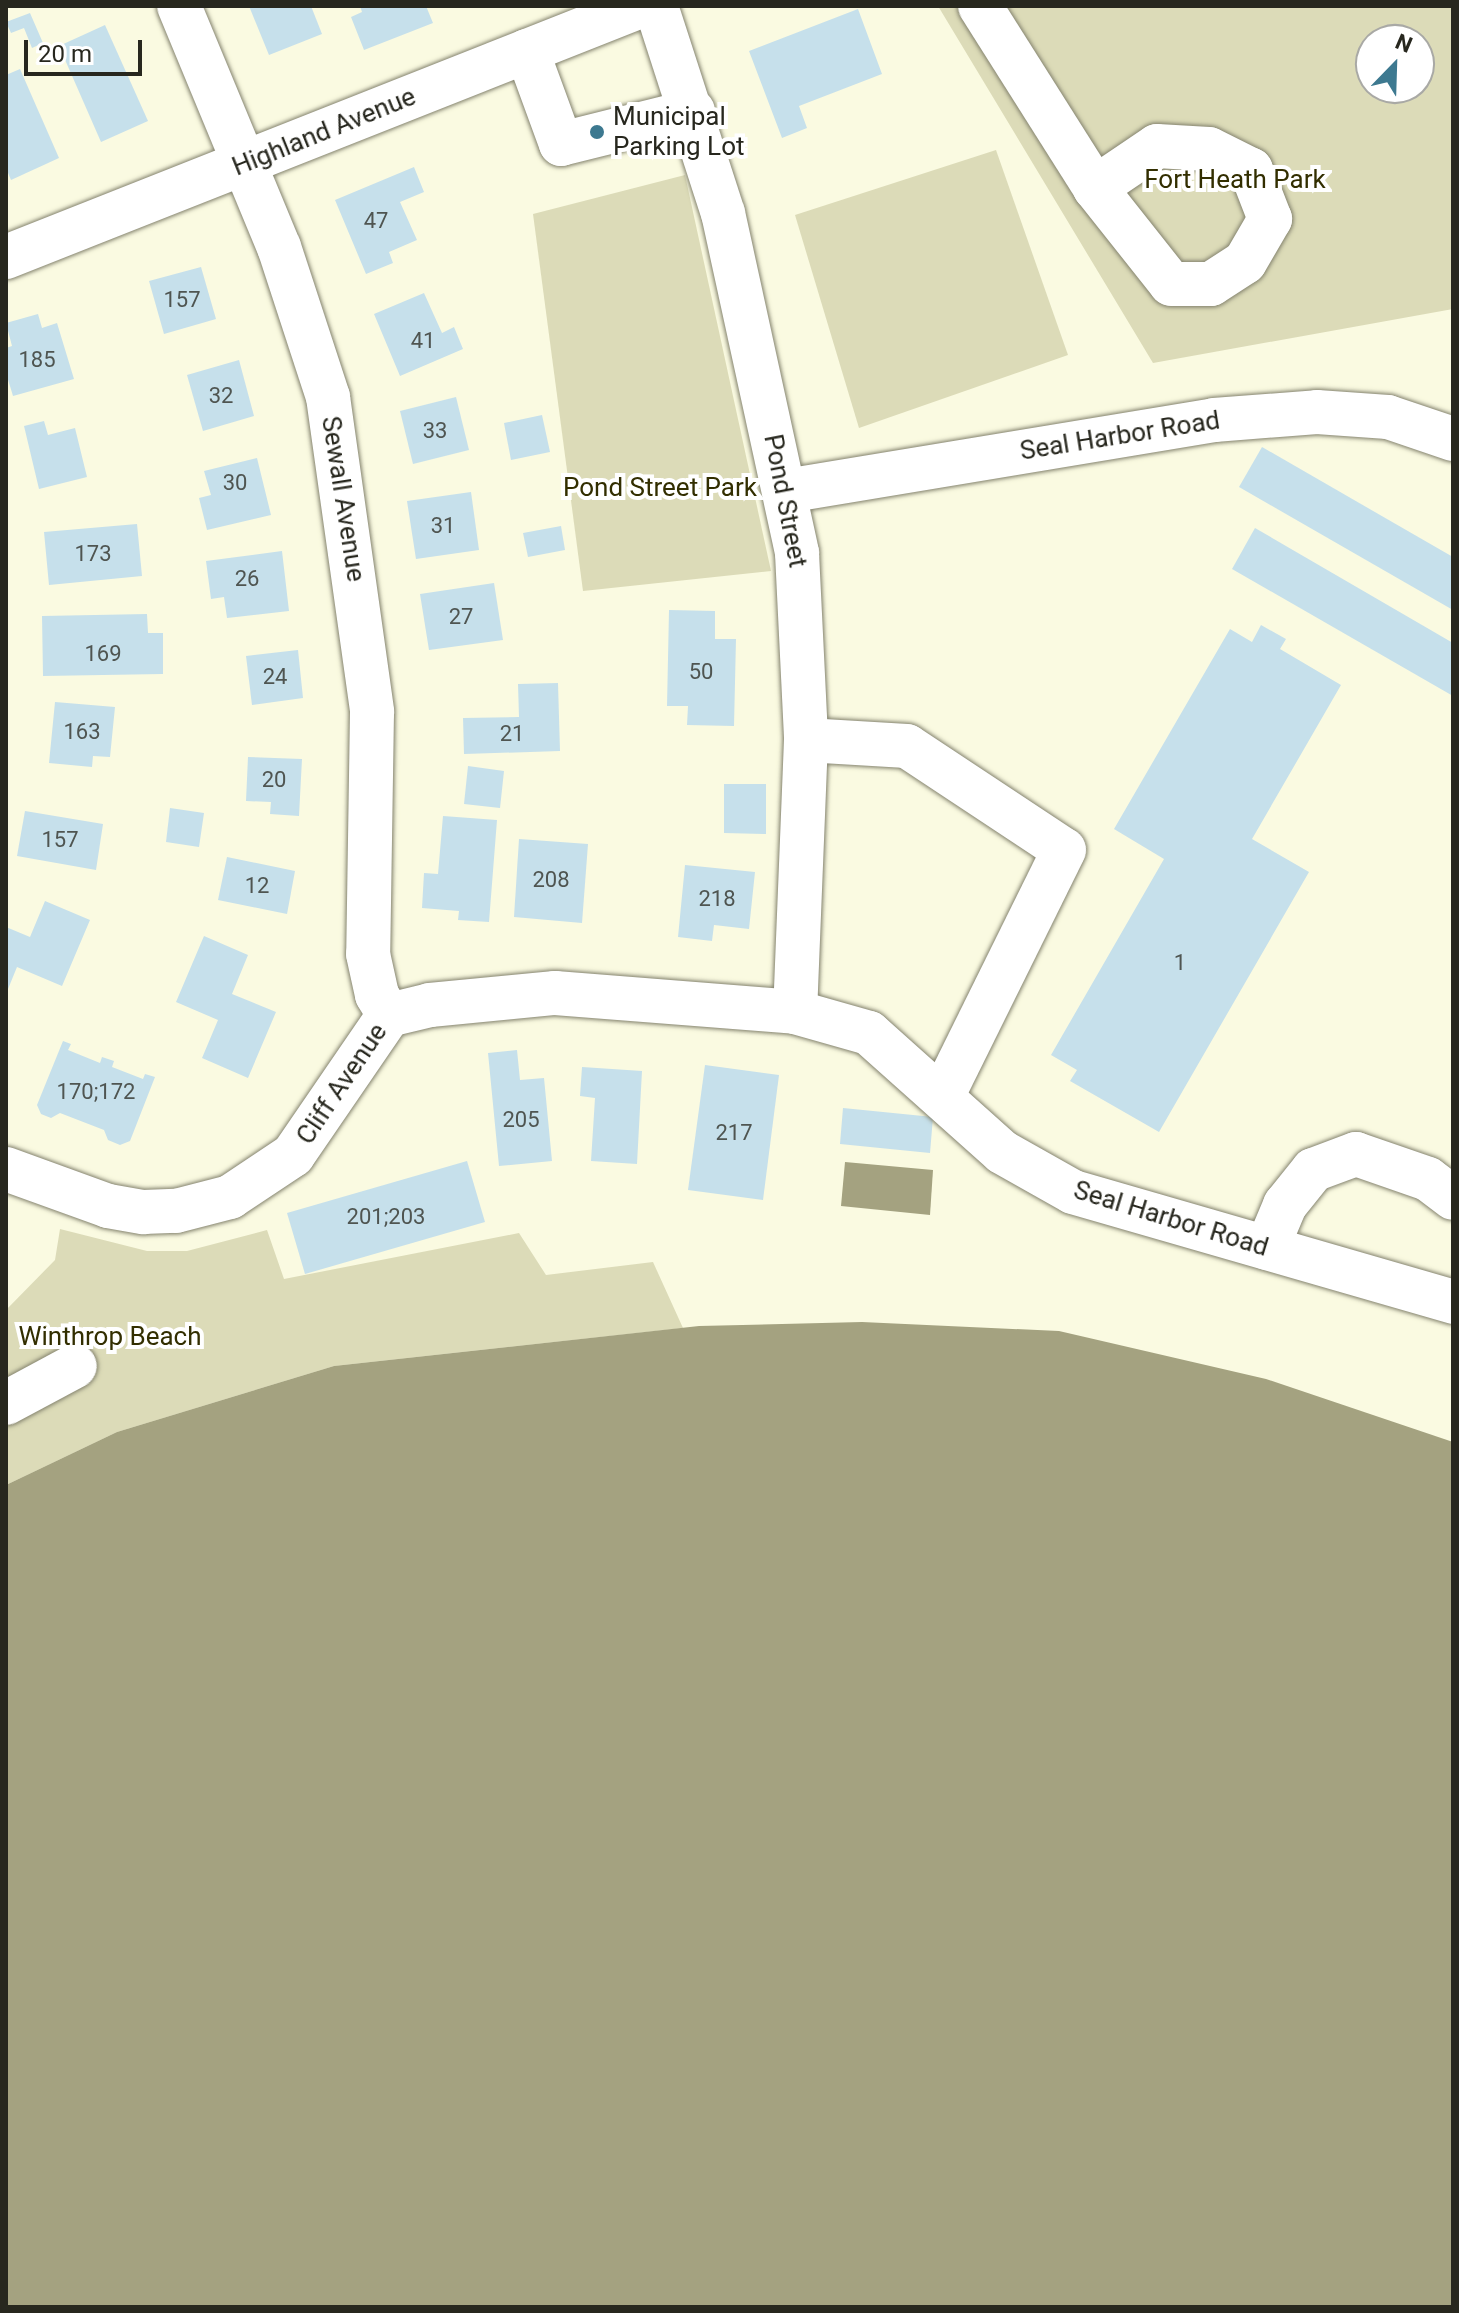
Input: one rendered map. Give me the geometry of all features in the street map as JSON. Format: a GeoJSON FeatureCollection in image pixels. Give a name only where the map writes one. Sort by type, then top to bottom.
{"type":"FeatureCollection","features":[{"type":"Feature","properties":{"kind":"street","name":"Sewall Avenue"},"geometry":{"type":"LineString","coordinates":[[179,6],[246,162],[328,397],[372,712],[368,954],[377,995],[389,1015]]}},
{"type":"Feature","properties":{"kind":"street","name":"Highland Avenue"},"geometry":{"type":"LineString","coordinates":[[6,257],[641,6]]}},
{"type":"Feature","properties":{"kind":"street","name":"Pond Street"},"geometry":{"type":"LineString","coordinates":[[656,6],[693,111],[723,213],[786,491],[802,600],[806,740],[795,1012]]}},
{"type":"Feature","properties":{"kind":"street"},"geometry":{"type":"LineString","coordinates":[[980,6],[1095,188]]}},
{"type":"Feature","properties":{"kind":"street"},"geometry":{"type":"LineString","coordinates":[[527,51],[561,144],[693,111]]}},
{"type":"Feature","properties":{"kind":"street","name":"Seal Harbor Road"},"geometry":{"type":"LineString","coordinates":[[786,491],[1229,419],[1317,412],[1388,417],[1453,439]]}},
{"type":"Feature","properties":{"kind":"street"},"geometry":{"type":"LineString","coordinates":[[806,740],[907,746],[1064,850],[943,1095]]}},
{"type":"Feature","properties":{"kind":"street","name":"Cliff Avenue"},"geometry":{"type":"LineString","coordinates":[[6,1169],[108,1206],[143,1212],[176,1211],[230,1197],[293,1155],[389,1015],[475,997],[529,993],[795,1012]]}},
{"type":"Feature","properties":{"kind":"street","name":"Seal Harbor Road"},"geometry":{"type":"LineString","coordinates":[[795,1012],[869,1033],[943,1095],[1002,1152],[1073,1192],[1453,1302]]}},
{"type":"Feature","properties":{"kind":"street"},"geometry":{"type":"LineString","coordinates":[[1267,1248],[1285,1205],[1313,1170],[1356,1154],[1428,1179],[1453,1198]]}},
{"type":"Feature","properties":{"kind":"street"},"geometry":{"type":"LineString","coordinates":[[6,1403],[75,1366]]}},
{"type":"Feature","properties":{"kind":"green space","name":"Fort Heath Park"},"geometry":{"type":"Polygon","coordinates":[[[938,6],[1453,6],[1453,309],[1153,363],[938,6]]]}},
{"type":"Feature","properties":{"kind":"green space"},"geometry":{"type":"Polygon","coordinates":[[[996,150],[1068,355],[859,428],[795,215],[996,150]]]}},
{"type":"Feature","properties":{"kind":"green space","name":"Pond Street Park"},"geometry":{"type":"Polygon","coordinates":[[[685,175],[771,571],[583,591],[533,214],[685,175]]]}},
{"type":"Feature","properties":{"kind":"green space","name":"Winthrop Beach"},"geometry":{"type":"Polygon","coordinates":[[[60,1229],[147,1251],[187,1251],[267,1230],[284,1279],[519,1233],[546,1275],[653,1262],[683,1328],[334,1366],[117,1432],[6,1485],[6,1310],[55,1260],[60,1229]]]}},
{"type":"Feature","properties":{"kind":"shaded area"},"geometry":{"type":"Polygon","coordinates":[[[845,1162],[933,1170],[930,1215],[841,1206],[845,1162]]]}},
{"type":"Feature","properties":{"kind":"shaded area"},"geometry":{"type":"Polygon","coordinates":[[[862,1322],[1059,1331],[1266,1379],[1453,1442],[1453,2307],[6,2307],[6,1485],[117,1432],[334,1366],[699,1326],[862,1322]]]}},
{"type":"Feature","properties":{"kind":"building"},"geometry":{"type":"Polygon","coordinates":[[[249,6],[311,6],[322,34],[269,55],[249,6]]]}},
{"type":"Feature","properties":{"kind":"building"},"geometry":{"type":"Polygon","coordinates":[[[360,6],[426,6],[433,23],[364,50],[351,17],[362,12],[360,6]]]}},
{"type":"Feature","properties":{"kind":"building"},"geometry":{"type":"Polygon","coordinates":[[[858,9],[882,74],[799,106],[807,128],[782,138],[749,51],[858,9]]]}},
{"type":"Feature","properties":{"kind":"building"},"geometry":{"type":"Polygon","coordinates":[[[30,13],[43,43],[32,48],[24,28],[11,33],[6,22],[30,13]]]}},
{"type":"Feature","properties":{"kind":"building"},"geometry":{"type":"Polygon","coordinates":[[[105,25],[148,121],[101,142],[59,46],[105,25]]]}},
{"type":"Feature","properties":{"kind":"building"},"geometry":{"type":"Polygon","coordinates":[[[20,69],[59,158],[11,180],[6,168],[6,75],[20,69]]]}},
{"type":"Feature","properties":{"kind":"building"},"geometry":{"type":"Polygon","coordinates":[[[414,167],[424,192],[400,202],[417,240],[389,252],[393,263],[366,274],[335,200],[414,167]]]}},
{"type":"Feature","properties":{"kind":"building"},"geometry":{"type":"Polygon","coordinates":[[[201,267],[216,319],[164,334],[149,281],[201,267]]]}},
{"type":"Feature","properties":{"kind":"building"},"geometry":{"type":"Polygon","coordinates":[[[424,293],[442,333],[454,327],[463,349],[400,376],[374,314],[424,293]]]}},
{"type":"Feature","properties":{"kind":"building"},"geometry":{"type":"Polygon","coordinates":[[[38,314],[42,328],[57,323],[74,379],[13,396],[6,373],[6,348],[12,346],[6,323],[38,314]]]}},
{"type":"Feature","properties":{"kind":"building"},"geometry":{"type":"Polygon","coordinates":[[[239,360],[254,416],[203,431],[187,375],[239,360]]]}},
{"type":"Feature","properties":{"kind":"building"},"geometry":{"type":"Polygon","coordinates":[[[456,397],[469,450],[413,464],[400,411],[456,397]]]}},
{"type":"Feature","properties":{"kind":"building"},"geometry":{"type":"Polygon","coordinates":[[[542,415],[550,452],[511,460],[504,423],[542,415]]]}},
{"type":"Feature","properties":{"kind":"building"},"geometry":{"type":"Polygon","coordinates":[[[44,421],[48,435],[75,428],[87,477],[39,489],[24,426],[44,421]]]}},
{"type":"Feature","properties":{"kind":"building"},"geometry":{"type":"Polygon","coordinates":[[[1262,447],[1453,557],[1453,610],[1239,487],[1262,447]]]}},
{"type":"Feature","properties":{"kind":"building"},"geometry":{"type":"Polygon","coordinates":[[[257,458],[271,515],[207,530],[199,498],[211,495],[204,471],[257,458]]]}},
{"type":"Feature","properties":{"kind":"building"},"geometry":{"type":"Polygon","coordinates":[[[471,492],[479,550],[416,559],[407,501],[471,492]]]}},
{"type":"Feature","properties":{"kind":"building"},"geometry":{"type":"Polygon","coordinates":[[[137,524],[142,576],[49,585],[44,532],[137,524]]]}},
{"type":"Feature","properties":{"kind":"building"},"geometry":{"type":"Polygon","coordinates":[[[561,526],[565,550],[528,557],[523,533],[561,526]]]}},
{"type":"Feature","properties":{"kind":"building"},"geometry":{"type":"Polygon","coordinates":[[[1255,528],[1453,643],[1453,696],[1232,569],[1255,528]]]}},
{"type":"Feature","properties":{"kind":"building"},"geometry":{"type":"Polygon","coordinates":[[[282,551],[289,611],[227,618],[224,597],[211,599],[206,561],[282,551]]]}},
{"type":"Feature","properties":{"kind":"building"},"geometry":{"type":"Polygon","coordinates":[[[494,583],[503,640],[429,650],[420,594],[494,583]]]}},
{"type":"Feature","properties":{"kind":"building"},"geometry":{"type":"Polygon","coordinates":[[[669,610],[715,611],[715,639],[736,639],[734,726],[687,725],[688,706],[667,706],[669,610]]]}},
{"type":"Feature","properties":{"kind":"building"},"geometry":{"type":"Polygon","coordinates":[[[147,614],[148,633],[163,633],[163,674],[43,676],[42,616],[147,614]]]}},
{"type":"Feature","properties":{"kind":"building"},"geometry":{"type":"Polygon","coordinates":[[[1261,625],[1286,639],[1280,649],[1341,685],[1252,839],[1309,872],[1159,1132],[1070,1081],[1077,1070],[1051,1055],[1164,859],[1114,829],[1230,629],[1252,642],[1261,625]]]}},
{"type":"Feature","properties":{"kind":"building"},"geometry":{"type":"Polygon","coordinates":[[[298,650],[303,698],[252,705],[246,656],[298,650]]]}},
{"type":"Feature","properties":{"kind":"building"},"geometry":{"type":"Polygon","coordinates":[[[558,683],[560,751],[464,754],[463,718],[519,717],[518,684],[558,683]]]}},
{"type":"Feature","properties":{"kind":"building"},"geometry":{"type":"Polygon","coordinates":[[[55,702],[115,707],[110,757],[93,756],[92,767],[49,763],[55,702]]]}},
{"type":"Feature","properties":{"kind":"building"},"geometry":{"type":"Polygon","coordinates":[[[248,757],[302,759],[299,816],[270,814],[271,802],[246,801],[248,757]]]}},
{"type":"Feature","properties":{"kind":"building"},"geometry":{"type":"Polygon","coordinates":[[[468,766],[504,771],[500,808],[464,804],[468,766]]]}},
{"type":"Feature","properties":{"kind":"building"},"geometry":{"type":"Polygon","coordinates":[[[724,784],[766,784],[766,834],[724,833],[724,784]]]}},
{"type":"Feature","properties":{"kind":"building"},"geometry":{"type":"Polygon","coordinates":[[[170,808],[204,813],[199,847],[166,842],[170,808]]]}},
{"type":"Feature","properties":{"kind":"building"},"geometry":{"type":"Polygon","coordinates":[[[25,811],[103,824],[96,870],[17,856],[25,811]]]}},
{"type":"Feature","properties":{"kind":"building"},"geometry":{"type":"Polygon","coordinates":[[[443,816],[497,820],[489,922],[458,920],[459,911],[422,908],[424,873],[438,874],[443,816]]]}},
{"type":"Feature","properties":{"kind":"building"},"geometry":{"type":"Polygon","coordinates":[[[519,839],[588,844],[582,923],[514,917],[519,839]]]}},
{"type":"Feature","properties":{"kind":"building"},"geometry":{"type":"Polygon","coordinates":[[[227,857],[295,871],[287,914],[218,900],[227,857]]]}},
{"type":"Feature","properties":{"kind":"building"},"geometry":{"type":"Polygon","coordinates":[[[685,865],[755,872],[749,929],[714,925],[712,941],[678,937],[685,865]]]}},
{"type":"Feature","properties":{"kind":"building"},"geometry":{"type":"Polygon","coordinates":[[[45,901],[90,920],[62,986],[17,967],[6,994],[6,927],[30,937],[45,901]]]}},
{"type":"Feature","properties":{"kind":"building"},"geometry":{"type":"Polygon","coordinates":[[[204,936],[248,955],[232,994],[276,1012],[248,1078],[202,1058],[218,1020],[176,1002],[204,936]]]}},
{"type":"Feature","properties":{"kind":"building"},"geometry":{"type":"Polygon","coordinates":[[[63,1041],[71,1044],[68,1050],[100,1063],[102,1057],[114,1061],[112,1067],[143,1079],[145,1074],[155,1077],[130,1141],[120,1145],[108,1140],[104,1130],[60,1113],[51,1118],[41,1114],[37,1105],[63,1041]]]}},
{"type":"Feature","properties":{"kind":"building"},"geometry":{"type":"Polygon","coordinates":[[[517,1050],[520,1080],[544,1078],[552,1161],[499,1166],[488,1053],[517,1050]]]}},
{"type":"Feature","properties":{"kind":"building"},"geometry":{"type":"Polygon","coordinates":[[[705,1065],[779,1075],[763,1200],[688,1190],[705,1065]]]}},
{"type":"Feature","properties":{"kind":"building"},"geometry":{"type":"Polygon","coordinates":[[[582,1067],[642,1071],[637,1164],[591,1161],[595,1098],[580,1096],[582,1067]]]}},
{"type":"Feature","properties":{"kind":"building"},"geometry":{"type":"Polygon","coordinates":[[[843,1108],[933,1117],[930,1153],[840,1144],[843,1108]]]}},
{"type":"Feature","properties":{"kind":"building"},"geometry":{"type":"Polygon","coordinates":[[[467,1161],[485,1222],[305,1274],[287,1213],[467,1161]]]}},
{"type":"Feature","properties":{"kind":"place","name":"Municipal Parking Lot"},"geometry":{"type":"Point","coordinates":[597,132]}}]}
